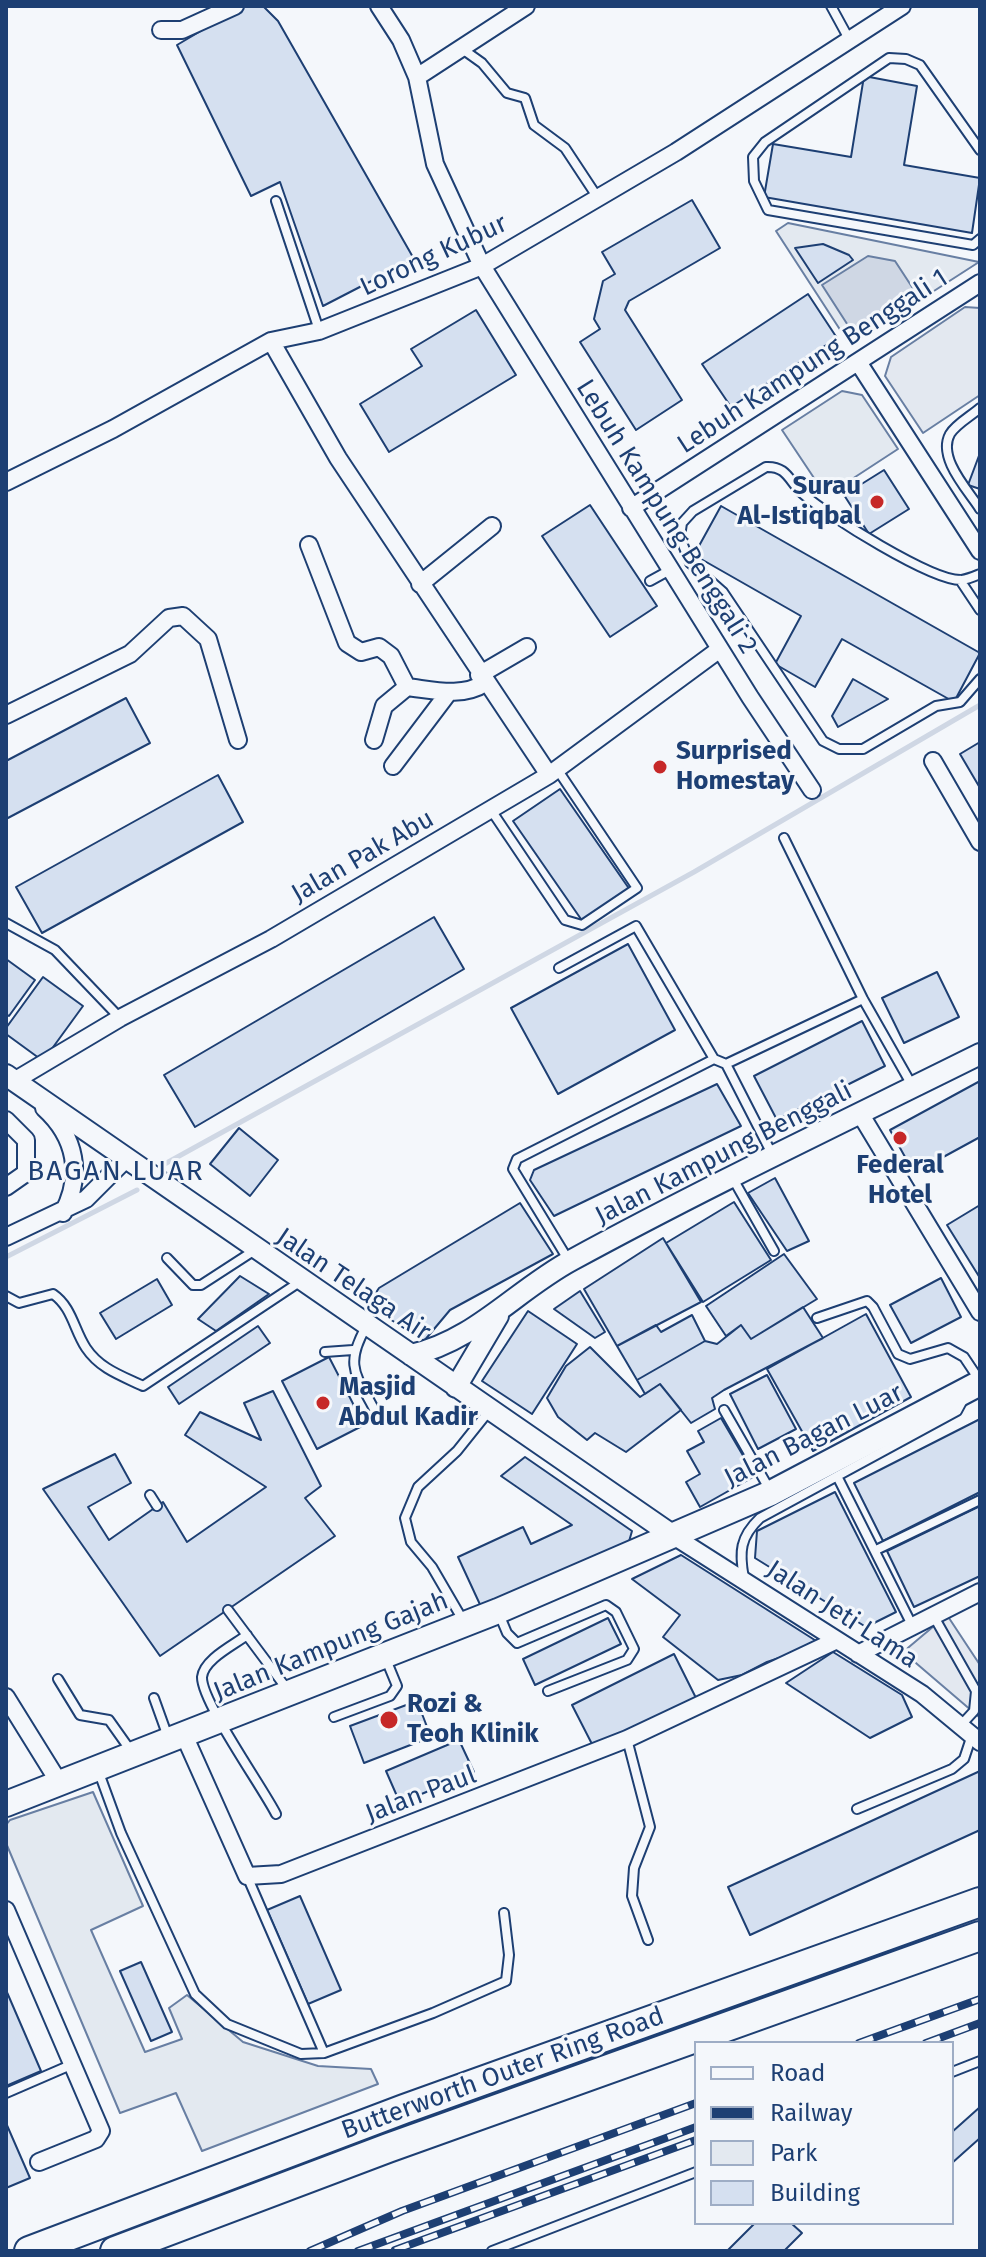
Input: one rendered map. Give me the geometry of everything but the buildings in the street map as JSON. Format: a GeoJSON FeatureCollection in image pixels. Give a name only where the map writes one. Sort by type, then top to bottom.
{"type":"FeatureCollection","features":[{"type":"Feature","properties":{"kind":"highway","name":"Butterworth Outer Ring Road"},"geometry":{"type":"LineString","coordinates":[[29,2251],[404,2109],[980,1902]]}},
{"type":"Feature","properties":{"kind":"highway","name":"Butterworth Outer Ring Road"},"geometry":{"type":"LineString","coordinates":[[115,2251],[388,2148],[980,1936]]}},
{"type":"Feature","properties":{"kind":"main road","name":"Jalan Bagan Luar"},"geometry":{"type":"LineString","coordinates":[[672,1535],[771,1493],[977,1384]]}},
{"type":"Feature","properties":{"kind":"main road","name":"Jalan Kampung Gajah"},"geometry":{"type":"LineString","coordinates":[[6,1804],[498,1611],[672,1535]]}},
{"type":"Feature","properties":{"kind":"street"},"geometry":{"type":"LineString","coordinates":[[161,30],[182,30],[235,6]]}},
{"type":"Feature","properties":{"kind":"street","name":"Lebuh Kampung Benggali 2"},"geometry":{"type":"LineString","coordinates":[[379,6],[401,40],[417,77],[435,164],[482,266],[670,570],[812,790]]}},
{"type":"Feature","properties":{"kind":"street"},"geometry":{"type":"LineString","coordinates":[[417,77],[526,6]]}},
{"type":"Feature","properties":{"kind":"street","name":"Lorong Kubur"},"geometry":{"type":"LineString","coordinates":[[6,482],[113,429],[271,341],[319,331],[482,266],[598,198],[902,6]]}},
{"type":"Feature","properties":{"kind":"street","name":"Lebuh Kampung Benggali 1"},"geometry":{"type":"LineString","coordinates":[[631,508],[980,283]]}},
{"type":"Feature","properties":{"kind":"street"},"geometry":{"type":"LineString","coordinates":[[271,341],[338,458],[482,679],[553,772]]}},
{"type":"Feature","properties":{"kind":"street"},"geometry":{"type":"LineString","coordinates":[[858,362],[980,551]]}},
{"type":"Feature","properties":{"kind":"street"},"geometry":{"type":"LineString","coordinates":[[420,584],[492,526]]}},
{"type":"Feature","properties":{"kind":"street"},"geometry":{"type":"LineString","coordinates":[[309,545],[347,643],[361,652],[379,647],[391,656],[407,687]]}},
{"type":"Feature","properties":{"kind":"street"},"geometry":{"type":"LineString","coordinates":[[6,715],[130,654],[169,618],[183,616],[208,639],[238,740]]}},
{"type":"Feature","properties":{"kind":"street"},"geometry":{"type":"LineString","coordinates":[[374,740],[384,706],[407,687],[449,692],[474,690],[482,679],[527,647]]}},
{"type":"Feature","properties":{"kind":"street","name":"Jalan Pak Abu"},"geometry":{"type":"LineString","coordinates":[[10,1078],[271,939],[553,772],[720,649]]}},
{"type":"Feature","properties":{"kind":"street"},"geometry":{"type":"LineString","coordinates":[[393,766],[449,692]]}},
{"type":"Feature","properties":{"kind":"street"},"geometry":{"type":"LineString","coordinates":[[933,761],[980,842]]}},
{"type":"Feature","properties":{"kind":"street","name":"Jalan Kampung Benggali"},"geometry":{"type":"LineString","coordinates":[[500,1312],[527,1286],[569,1261],[731,1176],[774,1158],[980,1054]]}},
{"type":"Feature","properties":{"kind":"street"},"geometry":{"type":"LineString","coordinates":[[10,1078],[54,1117],[67,1136],[75,1173],[73,1192],[63,1213]]}},
{"type":"Feature","properties":{"kind":"street","name":"Jalan Telaga Air"},"geometry":{"type":"LineString","coordinates":[[10,1078],[672,1535]]}},
{"type":"Feature","properties":{"kind":"street"},"geometry":{"type":"LineString","coordinates":[[861,1115],[980,1312]]}},
{"type":"Feature","properties":{"kind":"street"},"geometry":{"type":"LineString","coordinates":[[6,1120],[26,1140],[27,1160],[26,1173],[6,1187]]}},
{"type":"Feature","properties":{"kind":"street"},"geometry":{"type":"LineString","coordinates":[[6,1237],[63,1213],[97,1190],[125,1160]]}},
{"type":"Feature","properties":{"kind":"street"},"geometry":{"type":"LineString","coordinates":[[411,1355],[446,1344],[500,1312]]}},
{"type":"Feature","properties":{"kind":"street"},"geometry":{"type":"LineString","coordinates":[[456,1387],[500,1312]]}},
{"type":"Feature","properties":{"kind":"street","name":"Jalan Jeti Lama"},"geometry":{"type":"LineString","coordinates":[[672,1535],[837,1640],[971,1734]]}},
{"type":"Feature","properties":{"kind":"street"},"geometry":{"type":"LineString","coordinates":[[858,1654],[980,1593]]}},
{"type":"Feature","properties":{"kind":"street","name":"Jalan Paul"},"geometry":{"type":"LineString","coordinates":[[247,1876],[281,1874],[627,1739],[837,1640]]}},
{"type":"Feature","properties":{"kind":"street"},"geometry":{"type":"LineString","coordinates":[[6,1697],[60,1784]]}},
{"type":"Feature","properties":{"kind":"street"},"geometry":{"type":"LineString","coordinates":[[176,1738],[247,1876]]}},
{"type":"Feature","properties":{"kind":"street"},"geometry":{"type":"LineString","coordinates":[[6,1910],[101,2131],[96,2139],[39,2162]]}},
{"type":"Feature","properties":{"kind":"lane"},"geometry":{"type":"LineString","coordinates":[[831,6],[850,40]]}},
{"type":"Feature","properties":{"kind":"lane"},"geometry":{"type":"LineString","coordinates":[[460,48],[482,63],[507,93],[525,98],[534,125],[565,148],[598,198]]}},
{"type":"Feature","properties":{"kind":"lane"},"geometry":{"type":"LineString","coordinates":[[980,150],[920,65],[906,59],[889,58],[765,142],[753,157],[754,181],[768,210],[973,245],[980,239]]}},
{"type":"Feature","properties":{"kind":"lane"},"geometry":{"type":"LineString","coordinates":[[276,201],[319,331]]}},
{"type":"Feature","properties":{"kind":"lane"},"geometry":{"type":"LineString","coordinates":[[980,408],[951,433],[947,446],[951,464],[980,509]]}},
{"type":"Feature","properties":{"kind":"lane"},"geometry":{"type":"LineString","coordinates":[[980,610],[960,580],[866,540],[802,493],[784,469],[775,467],[754,474],[693,511],[682,523],[680,537],[690,563],[723,592],[823,741],[839,749],[863,749],[936,706],[960,702],[980,679]]}},
{"type":"Feature","properties":{"kind":"lane"},"geometry":{"type":"LineString","coordinates":[[650,581],[670,570]]}},
{"type":"Feature","properties":{"kind":"lane"},"geometry":{"type":"LineString","coordinates":[[960,580],[980,574]]}},
{"type":"Feature","properties":{"kind":"lane"},"geometry":{"type":"LineString","coordinates":[[491,809],[565,920],[582,925],[637,888],[553,772]]}},
{"type":"Feature","properties":{"kind":"lane"},"geometry":{"type":"LineString","coordinates":[[784,838],[863,999],[913,1087]]}},
{"type":"Feature","properties":{"kind":"lane"},"geometry":{"type":"LineString","coordinates":[[6,923],[55,950],[120,1018]]}},
{"type":"Feature","properties":{"kind":"lane"},"geometry":{"type":"LineString","coordinates":[[559,968],[636,926],[714,1059],[726,1064],[774,1158]]}},
{"type":"Feature","properties":{"kind":"lane"},"geometry":{"type":"LineString","coordinates":[[726,1064],[863,999]]}},
{"type":"Feature","properties":{"kind":"lane"},"geometry":{"type":"LineString","coordinates":[[569,1261],[513,1169],[517,1159],[714,1059]]}},
{"type":"Feature","properties":{"kind":"lane"},"geometry":{"type":"LineString","coordinates":[[731,1176],[774,1251]]}},
{"type":"Feature","properties":{"kind":"lane"},"geometry":{"type":"LineString","coordinates":[[167,1258],[193,1285],[201,1285],[256,1249]]}},
{"type":"Feature","properties":{"kind":"lane"},"geometry":{"type":"LineString","coordinates":[[6,1296],[19,1303],[53,1294],[63,1301],[86,1348],[102,1366],[143,1386],[301,1281]]}},
{"type":"Feature","properties":{"kind":"lane"},"geometry":{"type":"LineString","coordinates":[[745,1581],[740,1547],[747,1530],[760,1518],[957,1411],[977,1384],[964,1357],[948,1348],[910,1359],[898,1354],[867,1301],[817,1318]]}},
{"type":"Feature","properties":{"kind":"lane"},"geometry":{"type":"LineString","coordinates":[[366,1326],[353,1350],[352,1363],[378,1417]]}},
{"type":"Feature","properties":{"kind":"lane"},"geometry":{"type":"LineString","coordinates":[[325,1352],[353,1350]]}},
{"type":"Feature","properties":{"kind":"lane"},"geometry":{"type":"LineString","coordinates":[[465,1624],[432,1567],[411,1542],[405,1518],[418,1487],[457,1451],[489,1410]]}},
{"type":"Feature","properties":{"kind":"lane"},"geometry":{"type":"LineString","coordinates":[[724,1410],[771,1493]]}},
{"type":"Feature","properties":{"kind":"lane"},"geometry":{"type":"LineString","coordinates":[[838,1478],[912,1625]]}},
{"type":"Feature","properties":{"kind":"lane"},"geometry":{"type":"LineString","coordinates":[[150,1495],[157,1506]]}},
{"type":"Feature","properties":{"kind":"lane"},"geometry":{"type":"LineString","coordinates":[[876,1550],[980,1500]]}},
{"type":"Feature","properties":{"kind":"lane"},"geometry":{"type":"LineString","coordinates":[[498,1611],[507,1633],[517,1643],[606,1605],[616,1612],[634,1649],[627,1660],[548,1691]]}},
{"type":"Feature","properties":{"kind":"lane"},"geometry":{"type":"LineString","coordinates":[[228,1610],[290,1692]]}},
{"type":"Feature","properties":{"kind":"lane"},"geometry":{"type":"LineString","coordinates":[[857,1809],[952,1769],[964,1759],[971,1734],[976,1691],[933,1615]]}},
{"type":"Feature","properties":{"kind":"lane"},"geometry":{"type":"LineString","coordinates":[[247,1635],[208,1664],[202,1677],[221,1721],[276,1814]]}},
{"type":"Feature","properties":{"kind":"lane"},"geometry":{"type":"LineString","coordinates":[[334,1717],[390,1696],[397,1686],[396,1677],[384,1656]]}},
{"type":"Feature","properties":{"kind":"lane"},"geometry":{"type":"LineString","coordinates":[[58,1679],[80,1715],[109,1720],[133,1755]]}},
{"type":"Feature","properties":{"kind":"lane"},"geometry":{"type":"LineString","coordinates":[[154,1698],[176,1738]]}},
{"type":"Feature","properties":{"kind":"lane"},"geometry":{"type":"LineString","coordinates":[[627,1739],[650,1827],[634,1868],[632,1896],[648,1940]]}},
{"type":"Feature","properties":{"kind":"lane"},"geometry":{"type":"LineString","coordinates":[[97,1769],[121,1833],[195,1994],[227,2024],[301,2054],[324,2053],[433,2013],[506,1981],[509,1955],[504,1913]]}},
{"type":"Feature","properties":{"kind":"lane"},"geometry":{"type":"LineString","coordinates":[[247,1876],[324,2053]]}},
{"type":"Feature","properties":{"kind":"lane"},"geometry":{"type":"LineString","coordinates":[[954,2071],[980,2061]]}},
{"type":"Feature","properties":{"kind":"lane"},"geometry":{"type":"LineString","coordinates":[[6,2093],[73,2064]]}},
{"type":"Feature","properties":{"kind":"lane"},"geometry":{"type":"LineString","coordinates":[[492,2251],[694,2173]]}},
{"type":"Feature","properties":{"kind":"green space"},"geometry":{"type":"Polygon","coordinates":[[[788,223],[979,262],[850,345],[776,231],[788,223]]]}},
{"type":"Feature","properties":{"kind":"green space"},"geometry":{"type":"Polygon","coordinates":[[[842,391],[862,395],[898,449],[826,496],[782,430],[842,391]]]}},
{"type":"Feature","properties":{"kind":"green space"},"geometry":{"type":"Polygon","coordinates":[[[93,1792],[143,1906],[91,1930],[145,2052],[182,2039],[169,2008],[187,1995],[243,2042],[318,2066],[371,2069],[378,2084],[202,2151],[176,2093],[120,2113],[6,1843],[6,1825],[10,1820],[93,1792]]]}},
{"type":"Feature","properties":{"kind":"shaded area"},"geometry":{"type":"Polygon","coordinates":[[[868,256],[895,261],[914,290],[851,330],[822,285],[868,256]]]}},
{"type":"Feature","properties":{"kind":"shaded area"},"geometry":{"type":"Polygon","coordinates":[[[965,307],[980,308],[980,395],[923,433],[885,376],[891,357],[965,307]]]}},
{"type":"Feature","properties":{"kind":"shaded area"},"geometry":{"type":"Polygon","coordinates":[[[947,1615],[980,1665],[979,1717],[903,1652],[947,1615]]]}},
{"type":"Feature","properties":{"kind":"waterway"},"geometry":{"type":"LineString","coordinates":[[161,1166],[694,872],[980,705]]}},
{"type":"Feature","properties":{"kind":"waterway"},"geometry":{"type":"LineString","coordinates":[[6,1257],[137,1190]]}},
{"type":"Feature","properties":{"kind":"railway"},"geometry":{"type":"LineString","coordinates":[[864,2041],[980,1999]]}},
{"type":"Feature","properties":{"kind":"railway"},"geometry":{"type":"LineString","coordinates":[[931,2041],[980,2023]]}},
{"type":"Feature","properties":{"kind":"railway"},"geometry":{"type":"LineString","coordinates":[[310,2251],[402,2211],[694,2104]]}},
{"type":"Feature","properties":{"kind":"railway"},"geometry":{"type":"LineString","coordinates":[[358,2251],[694,2128]]}},
{"type":"Feature","properties":{"kind":"railway"},"geometry":{"type":"LineString","coordinates":[[395,2250],[694,2141]]}},
{"type":"Feature","properties":{"kind":"place","name":"Surau Al-Istiqbal"},"geometry":{"type":"Point","coordinates":[877,502]}},
{"type":"Feature","properties":{"kind":"place","name":"Surprised Homestay"},"geometry":{"type":"Point","coordinates":[660,767]}},
{"type":"Feature","properties":{"kind":"place","name":"Federal Hotel"},"geometry":{"type":"Point","coordinates":[900,1138]}},
{"type":"Feature","properties":{"kind":"place","name":"Masjid Abdul Kadir"},"geometry":{"type":"Point","coordinates":[323,1403]}},
{"type":"Feature","properties":{"kind":"place","name":"Rozi & Teoh Klinik"},"geometry":{"type":"Point","coordinates":[389,1720]}},
{"type":"Feature","properties":{"kind":"district","name":"BAGAN LUAR"},"geometry":{"type":"Point","coordinates":[116,1172]}}]}
